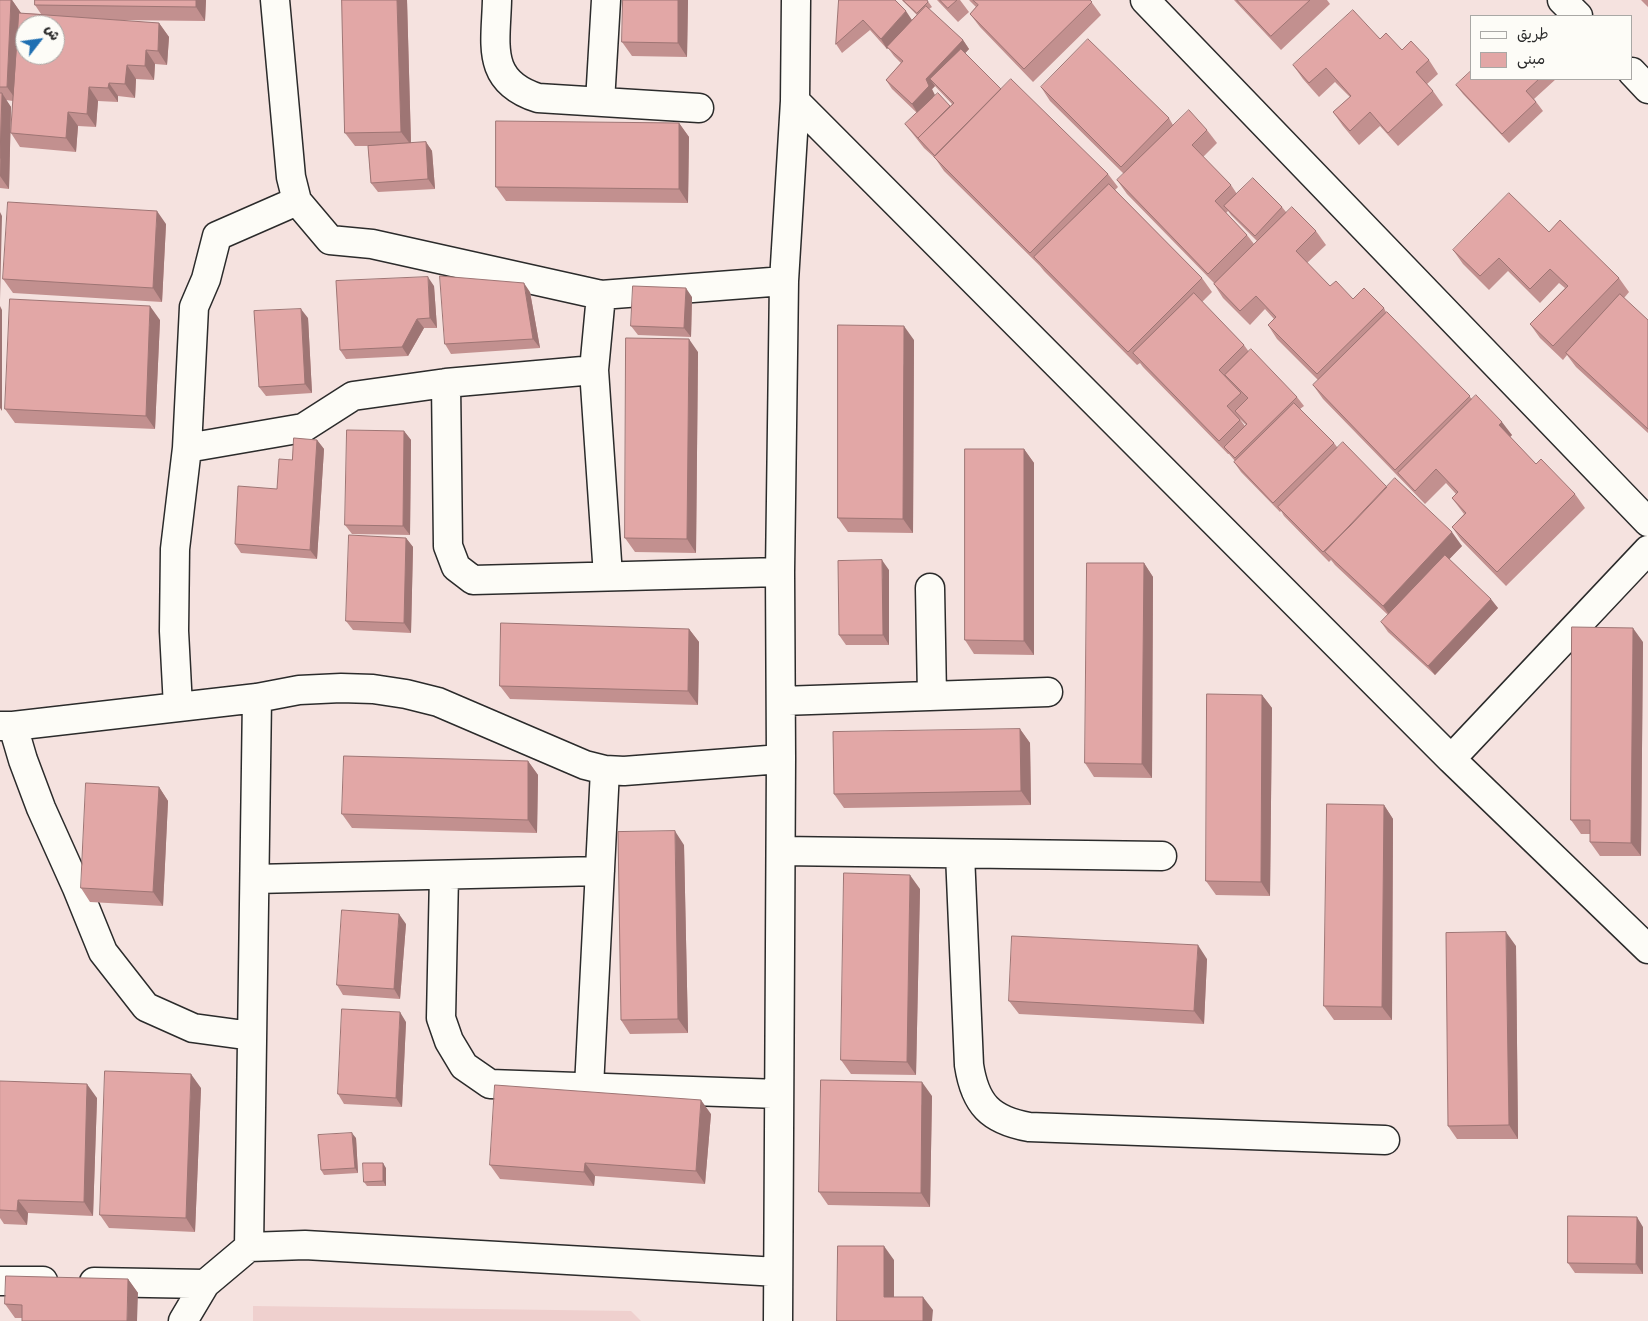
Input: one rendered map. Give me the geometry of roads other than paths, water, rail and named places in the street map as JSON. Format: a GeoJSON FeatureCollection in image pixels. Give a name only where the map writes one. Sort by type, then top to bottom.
{"type":"FeatureCollection","features":[{"type":"Feature","properties":{"kind":"street"},"geometry":{"type":"LineString","coordinates":[[275,0],[291,177],[297,201],[330,240],[372,244],[601,295],[784,281]]}},
{"type":"Feature","properties":{"kind":"street"},"geometry":{"type":"LineString","coordinates":[[497,0],[496,60],[506,79],[525,94],[538,98],[699,108]]}},
{"type":"Feature","properties":{"kind":"street"},"geometry":{"type":"LineString","coordinates":[[600,102],[606,0]]}},
{"type":"Feature","properties":{"kind":"street"},"geometry":{"type":"LineString","coordinates":[[778,1321],[781,851],[780,572],[784,281],[795,101],[796,0]]}},
{"type":"Feature","properties":{"kind":"street"},"geometry":{"type":"LineString","coordinates":[[1145,0],[1648,522]]}},
{"type":"Feature","properties":{"kind":"street"},"geometry":{"type":"LineString","coordinates":[[1562,0],[1577,15]]}},
{"type":"Feature","properties":{"kind":"street"},"geometry":{"type":"LineString","coordinates":[[1633,73],[1648,89]]}},
{"type":"Feature","properties":{"kind":"street"},"geometry":{"type":"LineString","coordinates":[[795,101],[1451,759],[1648,949]]}},
{"type":"Feature","properties":{"kind":"street"},"geometry":{"type":"LineString","coordinates":[[178,707],[174,631],[175,549],[187,448],[194,307],[206,279],[217,236],[297,201]]}},
{"type":"Feature","properties":{"kind":"street"},"geometry":{"type":"LineString","coordinates":[[601,295],[594,370],[608,576]]}},
{"type":"Feature","properties":{"kind":"street"},"geometry":{"type":"LineString","coordinates":[[187,448],[303,428],[353,396],[446,383],[594,370]]}},
{"type":"Feature","properties":{"kind":"street"},"geometry":{"type":"LineString","coordinates":[[446,383],[448,546],[456,567],[473,580],[780,572]]}},
{"type":"Feature","properties":{"kind":"street"},"geometry":{"type":"LineString","coordinates":[[1451,759],[1648,550]]}},
{"type":"Feature","properties":{"kind":"street"},"geometry":{"type":"LineString","coordinates":[[930,588],[932,696]]}},
{"type":"Feature","properties":{"kind":"street"},"geometry":{"type":"LineString","coordinates":[[252,1036],[193,1028],[146,1007],[103,952],[41,808],[23,760],[6,726],[257,698],[298,690],[340,688],[406,694],[438,702],[585,765],[605,770],[624,771],[781,759]]}},
{"type":"Feature","properties":{"kind":"street"},"geometry":{"type":"LineString","coordinates":[[781,701],[1048,692]]}},
{"type":"Feature","properties":{"kind":"street"},"geometry":{"type":"LineString","coordinates":[[249,1247],[257,698]]}},
{"type":"Feature","properties":{"kind":"street"},"geometry":{"type":"LineString","coordinates":[[588,1087],[605,770]]}},
{"type":"Feature","properties":{"kind":"street"},"geometry":{"type":"LineString","coordinates":[[781,851],[1162,856]]}},
{"type":"Feature","properties":{"kind":"street"},"geometry":{"type":"LineString","coordinates":[[960,854],[969,1065],[972,1084],[980,1101],[994,1115],[1011,1123],[1029,1127],[1385,1140]]}},
{"type":"Feature","properties":{"kind":"street"},"geometry":{"type":"LineString","coordinates":[[254,879],[600,871]]}},
{"type":"Feature","properties":{"kind":"street"},"geometry":{"type":"LineString","coordinates":[[444,875],[441,1018],[449,1041],[464,1066],[490,1084],[779,1094]]}},
{"type":"Feature","properties":{"kind":"street"},"geometry":{"type":"LineString","coordinates":[[183,1321],[205,1284],[249,1247],[305,1245],[778,1272]]}},
{"type":"Feature","properties":{"kind":"street"},"geometry":{"type":"LineString","coordinates":[[0,1281],[205,1284]]}}]}
